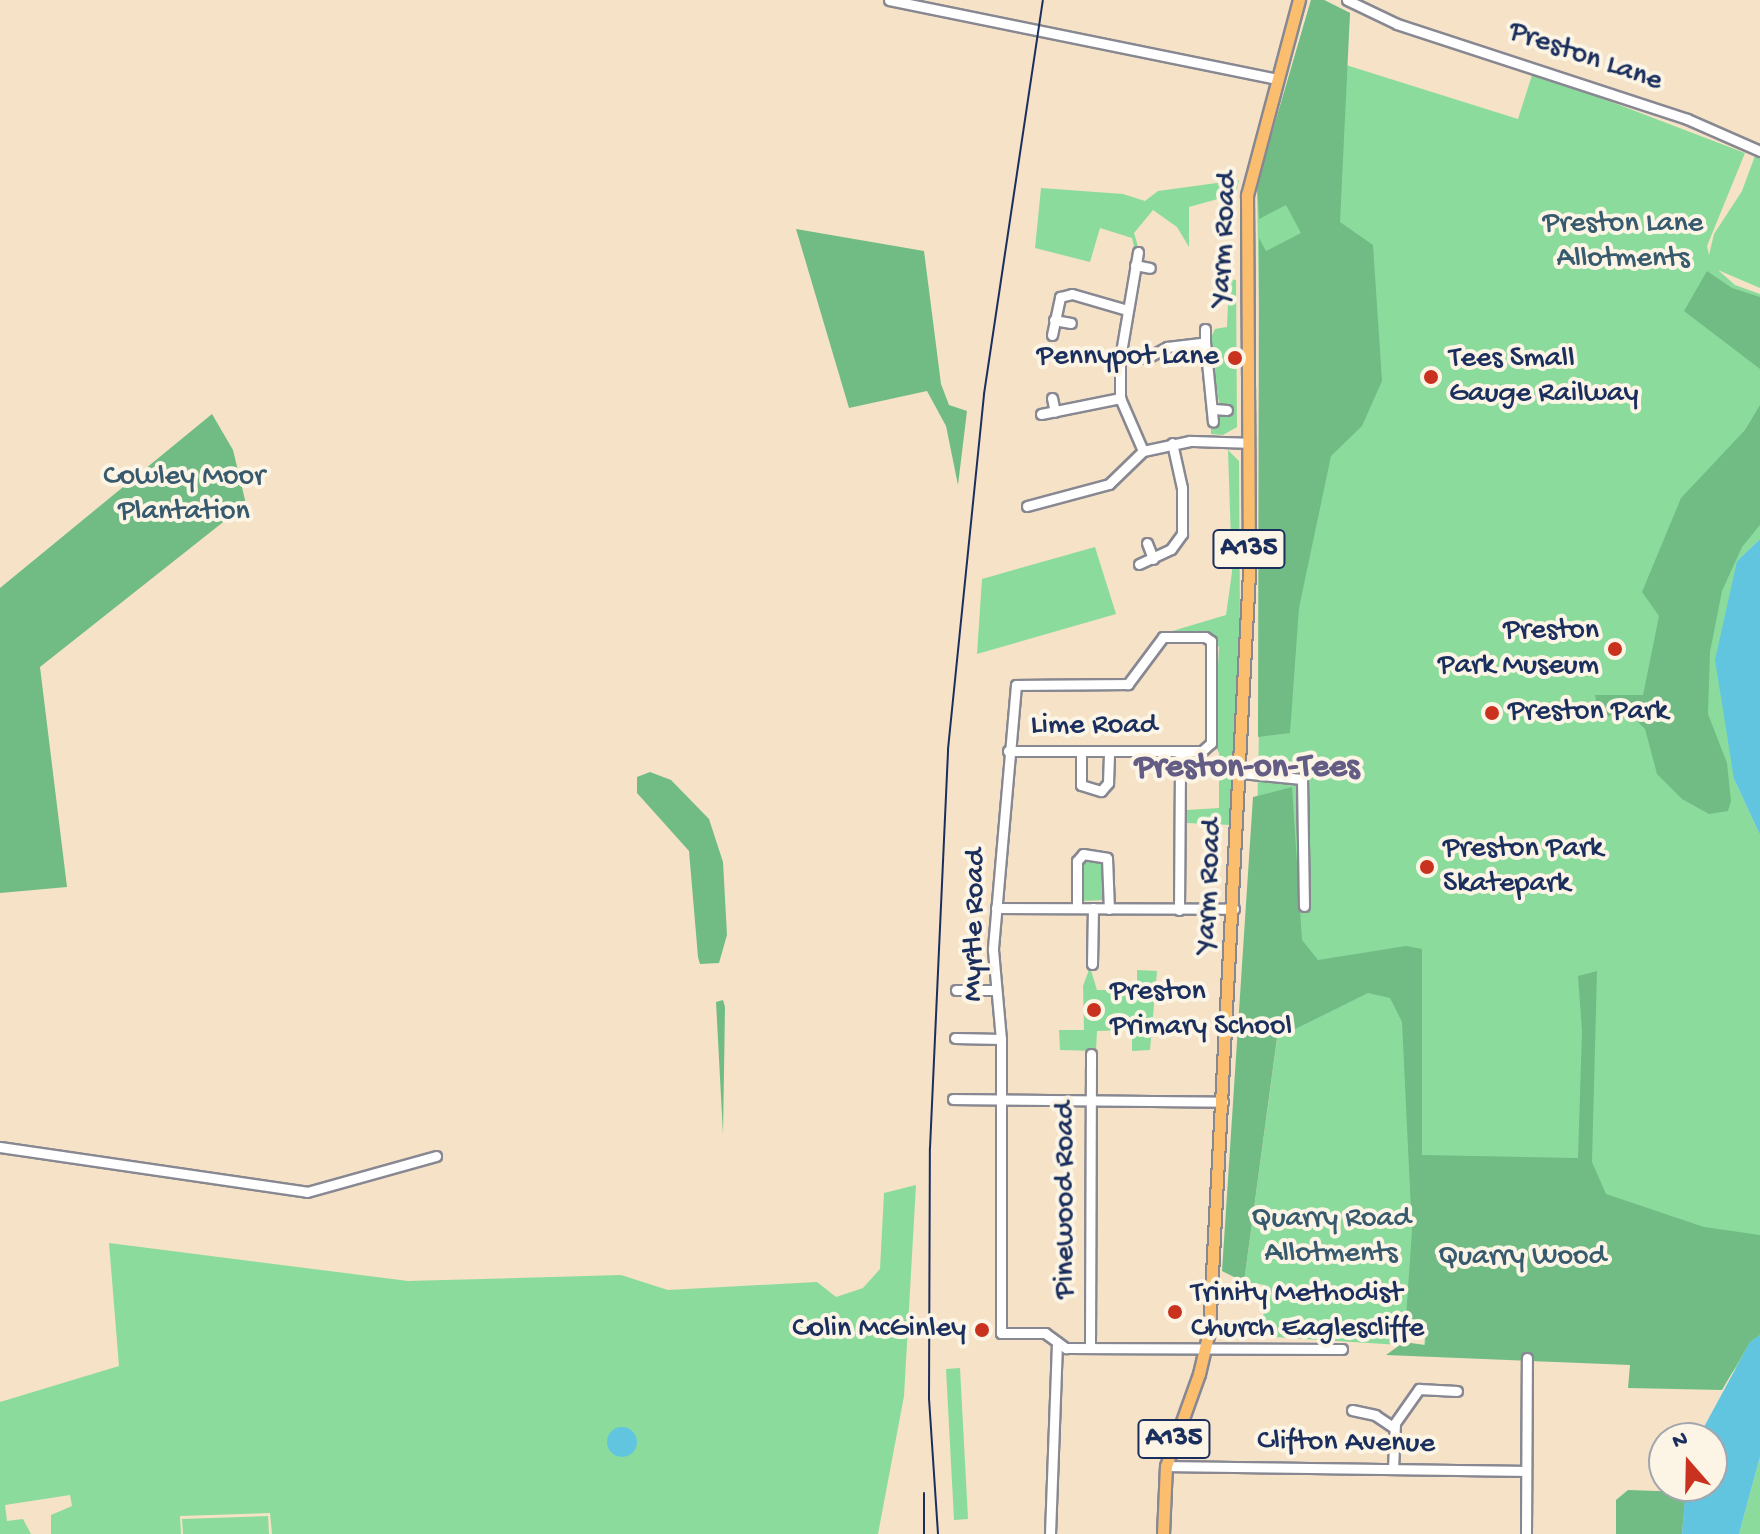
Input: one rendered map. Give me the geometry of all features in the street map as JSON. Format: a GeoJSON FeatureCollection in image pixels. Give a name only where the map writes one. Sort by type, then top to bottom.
{"type":"FeatureCollection","features":[{"type":"Feature","properties":{"kind":"main road","name":"Yarm Road"},"geometry":{"type":"LineString","coordinates":[[1163,1534],[1166,1466],[1206,1348],[1223,1102],[1241,773],[1249,443],[1247,195],[1299,0]]}},
{"type":"Feature","properties":{"kind":"street"},"geometry":{"type":"LineString","coordinates":[[889,0],[1276,79]]}},
{"type":"Feature","properties":{"kind":"street","name":"Preston Lane"},"geometry":{"type":"LineString","coordinates":[[1347,0],[1397,24],[1687,119],[1760,151]]}},
{"type":"Feature","properties":{"kind":"street"},"geometry":{"type":"LineString","coordinates":[[1138,252],[1120,358],[1120,398],[1143,451]]}},
{"type":"Feature","properties":{"kind":"street"},"geometry":{"type":"LineString","coordinates":[[1135,265],[1150,268]]}},
{"type":"Feature","properties":{"kind":"street"},"geometry":{"type":"LineString","coordinates":[[1052,335],[1060,297],[1072,294],[1127,310]]}},
{"type":"Feature","properties":{"kind":"street"},"geometry":{"type":"LineString","coordinates":[[1054,320],[1071,323]]}},
{"type":"Feature","properties":{"kind":"street"},"geometry":{"type":"LineString","coordinates":[[1205,329],[1213,422]]}},
{"type":"Feature","properties":{"kind":"street"},"geometry":{"type":"LineString","coordinates":[[1120,358],[1147,358],[1167,347],[1205,342]]}},
{"type":"Feature","properties":{"kind":"street"},"geometry":{"type":"LineString","coordinates":[[1052,398],[1055,412]]}},
{"type":"Feature","properties":{"kind":"street"},"geometry":{"type":"LineString","coordinates":[[1041,414],[1120,398]]}},
{"type":"Feature","properties":{"kind":"street"},"geometry":{"type":"LineString","coordinates":[[1213,409],[1227,410]]}},
{"type":"Feature","properties":{"kind":"street"},"geometry":{"type":"LineString","coordinates":[[1027,506],[1109,484],[1143,451],[1172,443],[1249,443]]}},
{"type":"Feature","properties":{"kind":"street"},"geometry":{"type":"LineString","coordinates":[[1139,564],[1171,549],[1182,534],[1182,488],[1172,443]]}},
{"type":"Feature","properties":{"kind":"street"},"geometry":{"type":"LineString","coordinates":[[1048,499],[1050,510]]}},
{"type":"Feature","properties":{"kind":"street"},"geometry":{"type":"LineString","coordinates":[[1147,543],[1153,559]]}},
{"type":"Feature","properties":{"kind":"street","name":"Myrtle Road"},"geometry":{"type":"LineString","coordinates":[[1057,1342],[1045,1333],[1001,1333],[1002,1099],[996,990],[996,908],[1016,685],[1128,684],[1163,637],[1209,639],[1211,743],[1202,751],[1180,751]]}},
{"type":"Feature","properties":{"kind":"street","name":"Lime Road"},"geometry":{"type":"LineString","coordinates":[[1008,751],[1180,751]]}},
{"type":"Feature","properties":{"kind":"street"},"geometry":{"type":"LineString","coordinates":[[1081,752],[1081,785],[1101,791],[1108,783],[1109,751]]}},
{"type":"Feature","properties":{"kind":"street"},"geometry":{"type":"LineString","coordinates":[[1179,910],[1180,751]]}},
{"type":"Feature","properties":{"kind":"street"},"geometry":{"type":"LineString","coordinates":[[1241,773],[1302,779],[1304,906]]}},
{"type":"Feature","properties":{"kind":"street"},"geometry":{"type":"LineString","coordinates":[[1077,908],[1077,861],[1083,854],[1107,858],[1109,909]]}},
{"type":"Feature","properties":{"kind":"street"},"geometry":{"type":"LineString","coordinates":[[996,908],[1234,909]]}},
{"type":"Feature","properties":{"kind":"street"},"geometry":{"type":"LineString","coordinates":[[1092,964],[1093,908]]}},
{"type":"Feature","properties":{"kind":"street"},"geometry":{"type":"LineString","coordinates":[[956,990],[996,990]]}},
{"type":"Feature","properties":{"kind":"street"},"geometry":{"type":"LineString","coordinates":[[955,1038],[1001,1039]]}},
{"type":"Feature","properties":{"kind":"street","name":"Pinewood Road"},"geometry":{"type":"LineString","coordinates":[[1090,1347],[1091,1054]]}},
{"type":"Feature","properties":{"kind":"street"},"geometry":{"type":"LineString","coordinates":[[953,1099],[1223,1102]]}},
{"type":"Feature","properties":{"kind":"street"},"geometry":{"type":"LineString","coordinates":[[0,1147],[307,1192],[436,1156]]}},
{"type":"Feature","properties":{"kind":"street"},"geometry":{"type":"LineString","coordinates":[[1057,1342],[1066,1348],[1342,1349]]}},
{"type":"Feature","properties":{"kind":"street"},"geometry":{"type":"LineString","coordinates":[[1050,1534],[1057,1342]]}},
{"type":"Feature","properties":{"kind":"street"},"geometry":{"type":"LineString","coordinates":[[1526,1534],[1527,1358]]}},
{"type":"Feature","properties":{"kind":"street"},"geometry":{"type":"LineString","coordinates":[[1393,1469],[1393,1427],[1419,1389],[1457,1391]]}},
{"type":"Feature","properties":{"kind":"street"},"geometry":{"type":"LineString","coordinates":[[1352,1410],[1375,1415],[1393,1427]]}},
{"type":"Feature","properties":{"kind":"street","name":"Clifton Avenue"},"geometry":{"type":"LineString","coordinates":[[1166,1466],[1526,1471]]}},
{"type":"Feature","properties":{"kind":"green space","name":"Preston Park"},"geometry":{"type":"Polygon","coordinates":[[[1311,0],[1324,0],[1350,13],[1346,65],[1518,119],[1533,72],[1745,153],[1707,246],[1709,255],[1714,234],[1742,191],[1756,153],[1760,156],[1760,288],[1718,270],[1735,285],[1760,294],[1760,539],[1737,561],[1734,779],[1760,835],[1760,1335],[1732,1373],[1424,1348],[1426,1322],[1407,1318],[1400,1345],[1260,1336],[1267,1292],[1265,1285],[1244,1282],[1277,1039],[1257,821],[1263,550],[1257,185],[1311,0]]]}},
{"type":"Feature","properties":{"kind":"green space"},"geometry":{"type":"Polygon","coordinates":[[[1311,0],[1324,0],[1350,13],[1340,222],[1373,245],[1382,381],[1362,426],[1331,456],[1299,608],[1290,733],[1258,737],[1259,238],[1266,251],[1301,233],[1286,205],[1259,219],[1257,185],[1311,0]]]}},
{"type":"Feature","properties":{"kind":"green space"},"geometry":{"type":"Polygon","coordinates":[[[1239,180],[1236,194],[1189,207],[1189,247],[1177,227],[1153,210],[1134,233],[1140,253],[1135,251],[1132,238],[1100,228],[1090,262],[1035,248],[1041,188],[1123,194],[1145,201],[1158,191],[1239,180]]]}},
{"type":"Feature","properties":{"kind":"green space"},"geometry":{"type":"Polygon","coordinates":[[[796,229],[924,251],[941,384],[949,405],[967,411],[958,485],[946,426],[927,391],[849,408],[796,229]]]}},
{"type":"Feature","properties":{"kind":"green space"},"geometry":{"type":"Polygon","coordinates":[[[1707,271],[1732,288],[1760,297],[1760,369],[1684,311],[1707,271]]]}},
{"type":"Feature","properties":{"kind":"green space"},"geometry":{"type":"Polygon","coordinates":[[[1229,279],[1236,280],[1237,427],[1223,435],[1211,434],[1211,424],[1217,424],[1221,414],[1209,342],[1215,329],[1227,327],[1229,279]]]}},
{"type":"Feature","properties":{"kind":"green space"},"geometry":{"type":"Polygon","coordinates":[[[1760,405],[1760,525],[1742,547],[1722,591],[1710,652],[1708,714],[1727,763],[1731,801],[1728,811],[1709,814],[1682,799],[1657,774],[1645,729],[1635,719],[1611,715],[1600,722],[1595,695],[1643,695],[1659,616],[1642,592],[1681,498],[1745,430],[1760,405]]]}},
{"type":"Feature","properties":{"kind":"green space","name":"Cowley Moor Plantation"},"geometry":{"type":"Polygon","coordinates":[[[212,414],[233,450],[246,504],[40,667],[67,887],[0,893],[0,588],[212,414]]]}},
{"type":"Feature","properties":{"kind":"green space"},"geometry":{"type":"Polygon","coordinates":[[[1228,450],[1239,461],[1240,627],[1231,825],[1187,823],[1187,810],[1219,808],[1219,753],[1214,744],[1219,647],[1207,632],[1169,632],[1226,615],[1232,572],[1228,450]]]}},
{"type":"Feature","properties":{"kind":"green space"},"geometry":{"type":"Polygon","coordinates":[[[1095,547],[1116,614],[977,654],[982,579],[1095,547]]]}},
{"type":"Feature","properties":{"kind":"green space"},"geometry":{"type":"Polygon","coordinates":[[[650,772],[671,780],[709,819],[723,862],[727,935],[719,963],[700,964],[698,957],[689,851],[637,793],[637,777],[650,772]]]}},
{"type":"Feature","properties":{"kind":"green space","name":"Quarry Wood"},"geometry":{"type":"Polygon","coordinates":[[[1292,787],[1302,940],[1318,960],[1406,946],[1422,949],[1422,1155],[1578,1158],[1582,1031],[1578,976],[1597,971],[1592,1162],[1606,1194],[1704,1227],[1760,1235],[1760,1335],[1750,1342],[1722,1390],[1628,1388],[1630,1365],[1386,1355],[1404,1342],[1425,1345],[1427,1323],[1406,1317],[1412,1231],[1402,1022],[1390,998],[1368,993],[1277,1038],[1244,1282],[1222,1271],[1253,797],[1292,787]]]}},
{"type":"Feature","properties":{"kind":"green space"},"geometry":{"type":"Polygon","coordinates":[[[1103,858],[1105,900],[1082,901],[1081,861],[1103,858]]]}},
{"type":"Feature","properties":{"kind":"green space"},"geometry":{"type":"Polygon","coordinates":[[[1090,967],[1097,990],[1123,990],[1123,984],[1137,982],[1137,970],[1157,971],[1150,1050],[1132,1051],[1132,1030],[1097,1031],[1096,1051],[1060,1050],[1059,1030],[1084,1030],[1083,986],[1090,967]]]}},
{"type":"Feature","properties":{"kind":"green space"},"geometry":{"type":"Polygon","coordinates":[[[723,1000],[725,1007],[723,1134],[716,1002],[723,1000]]]}},
{"type":"Feature","properties":{"kind":"green space"},"geometry":{"type":"Polygon","coordinates":[[[916,1185],[904,1396],[878,1534],[272,1534],[270,1513],[180,1516],[181,1534],[51,1534],[51,1515],[72,1506],[70,1495],[5,1505],[7,1521],[23,1519],[31,1534],[0,1534],[0,1402],[119,1366],[109,1243],[408,1281],[621,1275],[668,1290],[817,1282],[836,1297],[863,1288],[880,1269],[884,1193],[916,1185]]]}},
{"type":"Feature","properties":{"kind":"green space"},"geometry":{"type":"Polygon","coordinates":[[[960,1368],[968,1519],[954,1520],[946,1369],[960,1368]]]}},
{"type":"Feature","properties":{"kind":"green space"},"geometry":{"type":"Polygon","coordinates":[[[1760,1457],[1760,1534],[1739,1534],[1760,1457]]]}},
{"type":"Feature","properties":{"kind":"green space"},"geometry":{"type":"Polygon","coordinates":[[[1628,1490],[1648,1491],[1648,1502],[1685,1502],[1682,1534],[1616,1534],[1616,1500],[1628,1490]]]}},
{"type":"Feature","properties":{"kind":"green space"},"geometry":{"type":"Polygon","coordinates":[[[268,1516],[269,1534],[183,1534],[182,1519],[268,1516]]]}},
{"type":"Feature","properties":{"kind":"water"},"geometry":{"type":"Polygon","coordinates":[[[1760,539],[1760,835],[1734,779],[1715,660],[1737,561],[1760,539]]]}},
{"type":"Feature","properties":{"kind":"water"},"geometry":{"type":"Polygon","coordinates":[[[1760,1335],[1760,1457],[1739,1534],[1682,1534],[1685,1502],[1728,1502],[1728,1422],[1707,1422],[1750,1342],[1760,1335]]]}},
{"type":"Feature","properties":{"kind":"water"},"geometry":{"type":"Polygon","coordinates":[[[622,1427],[633,1431],[637,1442],[633,1453],[622,1457],[611,1453],[607,1442],[611,1431],[622,1427]]]}},
{"type":"Feature","properties":{"kind":"railway"},"geometry":{"type":"LineString","coordinates":[[938,1534],[929,1399],[930,1148],[948,749],[984,394],[1043,0]]}},
{"type":"Feature","properties":{"kind":"railway"},"geometry":{"type":"LineString","coordinates":[[924,1493],[924,1534]]}},
{"type":"Feature","properties":{"kind":"place","name":"Pennypot Lane"},"geometry":{"type":"Point","coordinates":[1235,358]}},
{"type":"Feature","properties":{"kind":"place","name":"Tees Small Gauge Railway"},"geometry":{"type":"Point","coordinates":[1431,377]}},
{"type":"Feature","properties":{"kind":"place","name":"Preston Park Museum"},"geometry":{"type":"Point","coordinates":[1615,649]}},
{"type":"Feature","properties":{"kind":"place","name":"Preston Park"},"geometry":{"type":"Point","coordinates":[1492,713]}},
{"type":"Feature","properties":{"kind":"place","name":"Preston Park Skatepark"},"geometry":{"type":"Point","coordinates":[1427,867]}},
{"type":"Feature","properties":{"kind":"place","name":"Preston Primary School"},"geometry":{"type":"Point","coordinates":[1094,1010]}},
{"type":"Feature","properties":{"kind":"place","name":"Trinity Methodist Church Eaglescliffe"},"geometry":{"type":"Point","coordinates":[1175,1312]}},
{"type":"Feature","properties":{"kind":"place","name":"Colin McGinley"},"geometry":{"type":"Point","coordinates":[982,1330]}},
{"type":"Feature","properties":{"kind":"district","name":"Preston-on-Tees"},"geometry":{"type":"Point","coordinates":[1247,770]}},
{"type":"Feature","properties":{"kind":"park label","name":"Preston Lane Allotments"},"geometry":{"type":"Point","coordinates":[1623,242]}},
{"type":"Feature","properties":{"kind":"park label","name":"Quarry Road Allotments"},"geometry":{"type":"Point","coordinates":[1331,1237]}}]}
